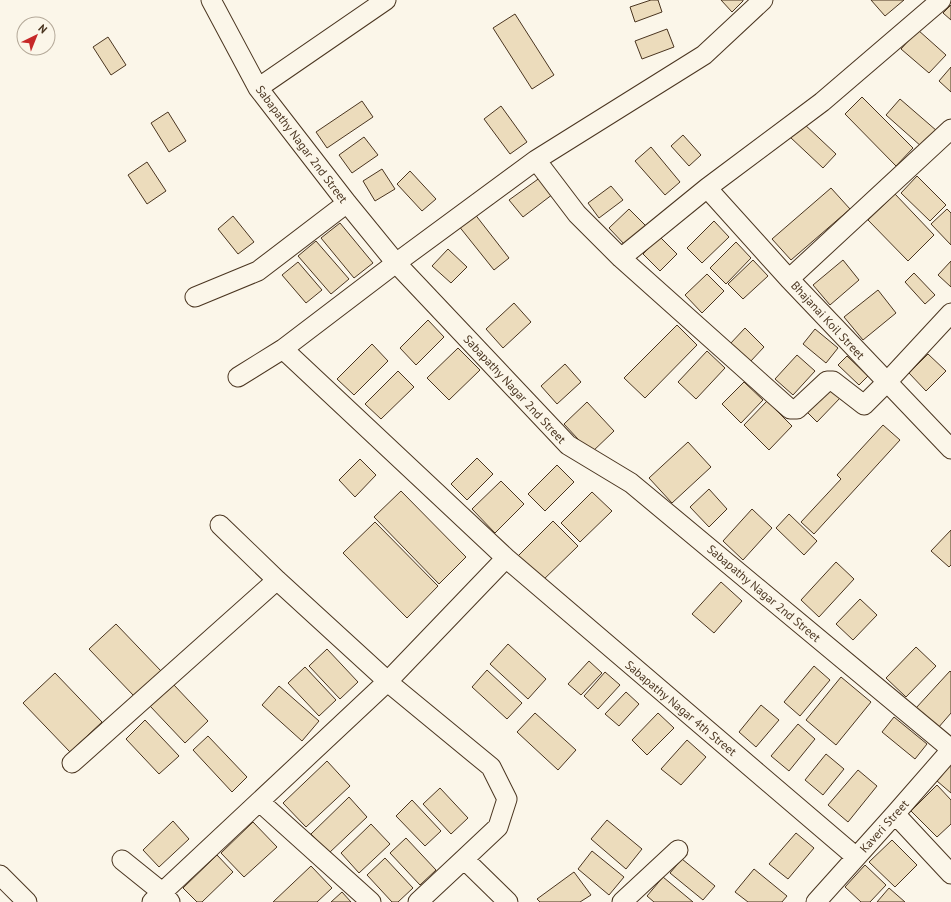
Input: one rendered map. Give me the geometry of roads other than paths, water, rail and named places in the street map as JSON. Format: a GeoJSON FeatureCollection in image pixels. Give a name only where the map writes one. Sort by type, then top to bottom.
{"type":"FeatureCollection","features":[{"type":"Feature","properties":{"kind":"street","name":"Sabapathy Nagar 2nd Street"},"geometry":{"type":"LineString","coordinates":[[211,0],[258,88],[347,203],[396,263],[568,445],[631,483],[951,749]]}},
{"type":"Feature","properties":{"kind":"street"},"geometry":{"type":"LineString","coordinates":[[238,377],[283,349],[396,263],[536,160],[704,55],[763,0]]}},
{"type":"Feature","properties":{"kind":"street"},"geometry":{"type":"LineString","coordinates":[[621,258],[707,188],[822,102],[941,0]]}},
{"type":"Feature","properties":{"kind":"street"},"geometry":{"type":"LineString","coordinates":[[258,88],[379,2]]}},
{"type":"Feature","properties":{"kind":"street"},"geometry":{"type":"LineString","coordinates":[[789,279],[951,129]]}},
{"type":"Feature","properties":{"kind":"street"},"geometry":{"type":"LineString","coordinates":[[536,160],[577,214],[621,258],[790,409],[797,409],[827,381],[833,381],[864,405],[951,313]]}},
{"type":"Feature","properties":{"kind":"street","name":"Bhajanai Koil Street"},"geometry":{"type":"LineString","coordinates":[[707,188],[789,279],[951,449]]}},
{"type":"Feature","properties":{"kind":"street"},"geometry":{"type":"LineString","coordinates":[[195,296],[258,271],[347,203]]}},
{"type":"Feature","properties":{"kind":"street","name":"Sabapathy Nagar 4th Street"},"geometry":{"type":"LineString","coordinates":[[283,349],[506,558],[856,857]]}},
{"type":"Feature","properties":{"kind":"street"},"geometry":{"type":"LineString","coordinates":[[220,525],[277,580],[388,681],[491,767],[507,799],[498,827],[418,902]]}},
{"type":"Feature","properties":{"kind":"street"},"geometry":{"type":"LineString","coordinates":[[122,860],[162,899],[260,802],[388,681],[506,558]]}},
{"type":"Feature","properties":{"kind":"street"},"geometry":{"type":"LineString","coordinates":[[72,763],[277,580]]}},
{"type":"Feature","properties":{"kind":"street","name":"Kaveri Street"},"geometry":{"type":"LineString","coordinates":[[816,902],[951,749]]}},
{"type":"Feature","properties":{"kind":"street"},"geometry":{"type":"LineString","coordinates":[[260,802],[371,902]]}},
{"type":"Feature","properties":{"kind":"street"},"geometry":{"type":"LineString","coordinates":[[895,814],[951,874]]}},
{"type":"Feature","properties":{"kind":"street"},"geometry":{"type":"LineString","coordinates":[[622,902],[678,850]]}},
{"type":"Feature","properties":{"kind":"street"},"geometry":{"type":"LineString","coordinates":[[464,860],[508,902]]}},
{"type":"Feature","properties":{"kind":"street"},"geometry":{"type":"LineString","coordinates":[[0,875],[27,902]]}}]}
